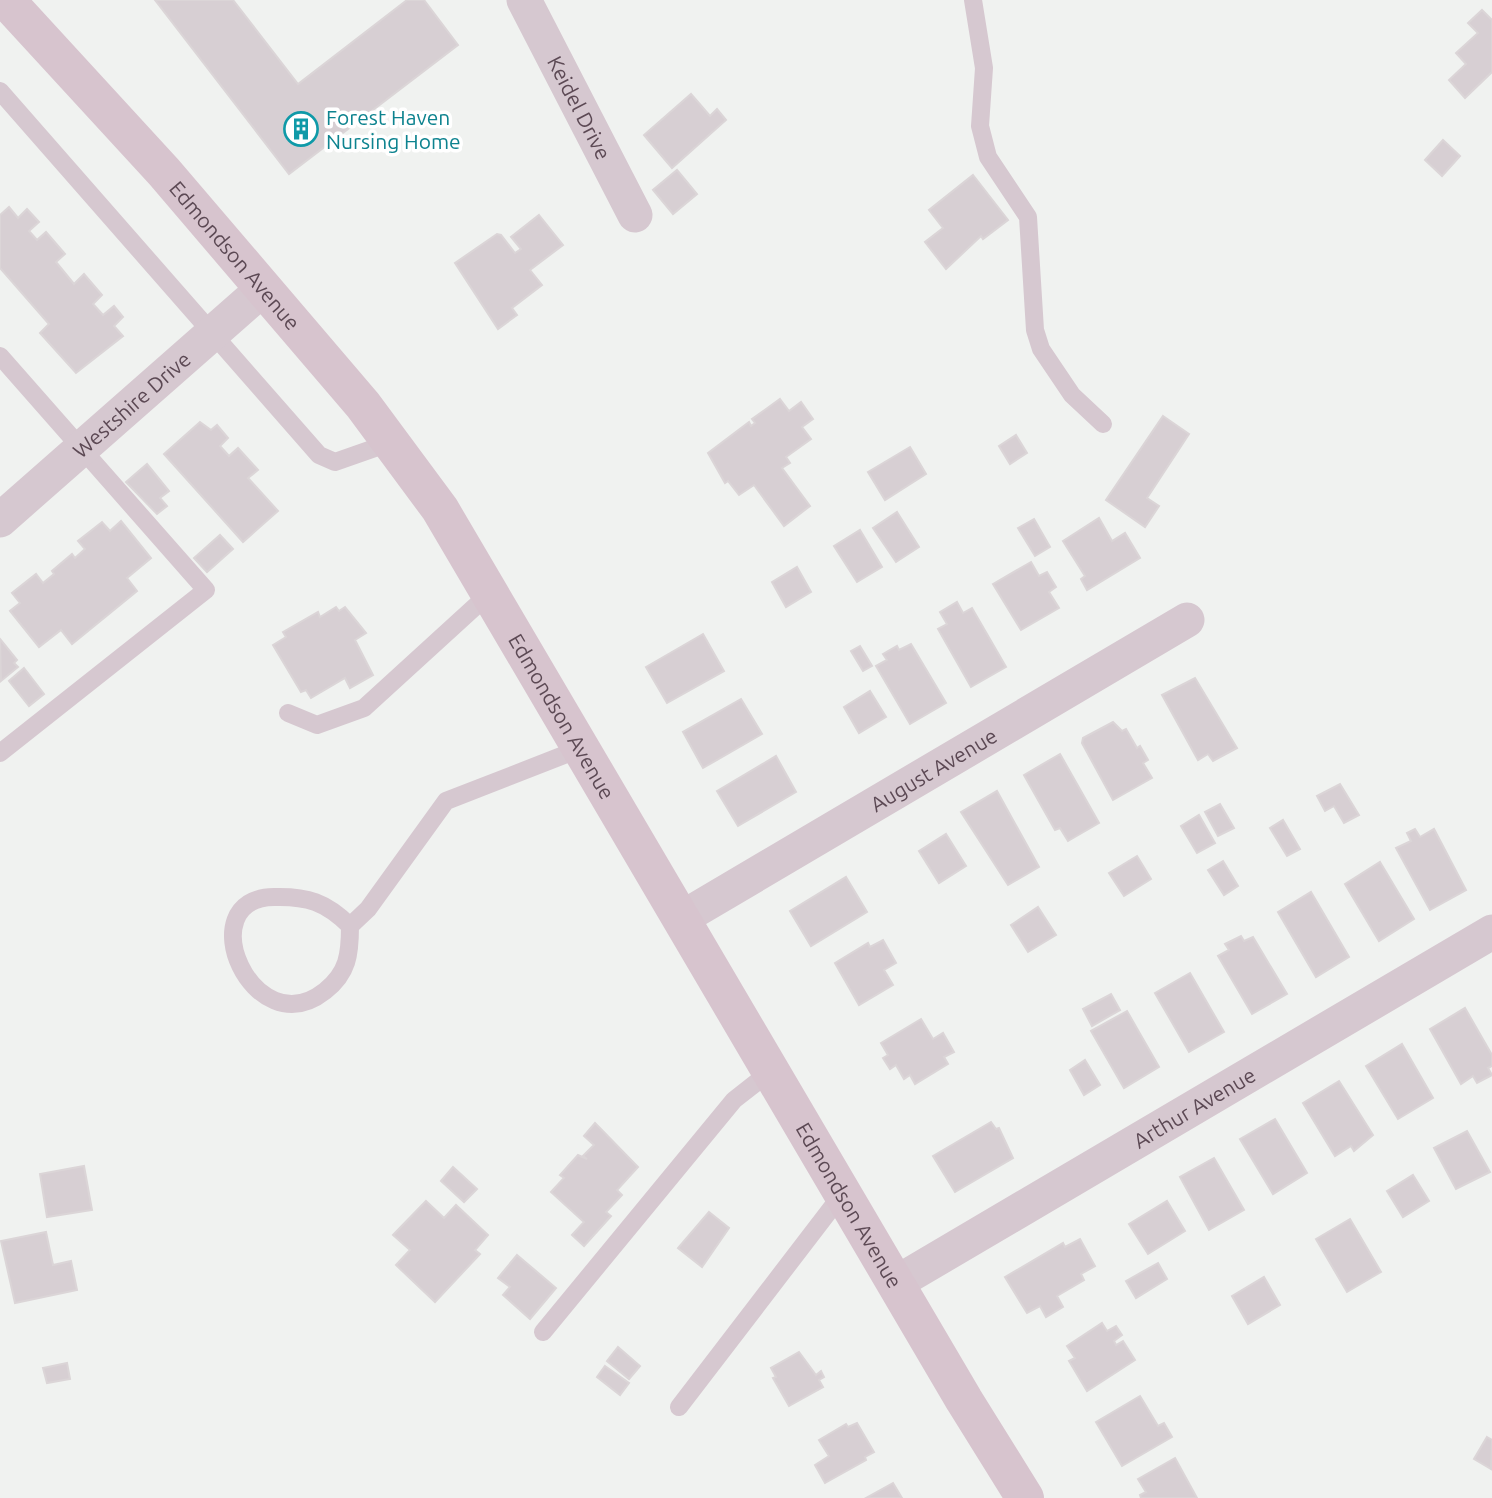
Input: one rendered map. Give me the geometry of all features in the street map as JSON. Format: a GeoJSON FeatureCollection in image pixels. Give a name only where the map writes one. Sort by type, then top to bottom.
{"type":"FeatureCollection","features":[{"type":"Feature","properties":{"kind":"main road","name":"Edmondson Avenue"},"geometry":{"type":"LineString","coordinates":[[6,0],[164,172],[264,288],[391,442],[440,509],[1025,1498]]}},
{"type":"Feature","properties":{"kind":"street","name":"Keidel Drive"},"geometry":{"type":"LineString","coordinates":[[524,0],[635,215]]}},
{"type":"Feature","properties":{"kind":"street","name":"Westshire Drive"},"geometry":{"type":"LineString","coordinates":[[0,520],[264,288]]}},
{"type":"Feature","properties":{"kind":"street","name":"August Avenue"},"geometry":{"type":"LineString","coordinates":[[682,918],[1187,620]]}},
{"type":"Feature","properties":{"kind":"street","name":"Arthur Avenue"},"geometry":{"type":"LineString","coordinates":[[896,1283],[1492,932]]}},
{"type":"Feature","properties":{"kind":"lane"},"geometry":{"type":"LineString","coordinates":[[973,0],[984,68],[980,126],[988,157],[1028,217],[1035,330],[1041,349],[1072,395],[1103,424]]}},
{"type":"Feature","properties":{"kind":"lane"},"geometry":{"type":"LineString","coordinates":[[0,91],[319,455],[335,462],[391,442]]}},
{"type":"Feature","properties":{"kind":"lane"},"geometry":{"type":"LineString","coordinates":[[0,356],[206,590],[0,753]]}},
{"type":"Feature","properties":{"kind":"lane"},"geometry":{"type":"LineString","coordinates":[[288,713],[317,725],[365,708],[490,593]]}},
{"type":"Feature","properties":{"kind":"lane"},"geometry":{"type":"LineString","coordinates":[[351,926],[319,901],[269,897],[250,903],[236,918],[232,940],[236,962],[252,987],[270,998],[294,1003],[316,998],[337,982],[350,960],[351,926],[368,909],[446,801],[582,748]]}},
{"type":"Feature","properties":{"kind":"lane"},"geometry":{"type":"LineString","coordinates":[[543,1332],[734,1100],[771,1071]]}},
{"type":"Feature","properties":{"kind":"lane"},"geometry":{"type":"LineString","coordinates":[[679,1407],[843,1193]]}},
{"type":"Feature","properties":{"kind":"building","name":"Forest Haven Nursing Home"},"geometry":{"type":"Polygon","coordinates":[[[155,0],[233,0],[298,84],[407,0],[424,0],[458,45],[289,174],[155,0]]]}},
{"type":"Feature","properties":{"kind":"building"},"geometry":{"type":"Polygon","coordinates":[[[1482,10],[1492,20],[1492,72],[1465,98],[1449,80],[1466,64],[1456,53],[1478,33],[1468,23],[1482,10]]]}},
{"type":"Feature","properties":{"kind":"building"},"geometry":{"type":"Polygon","coordinates":[[[691,94],[710,116],[717,109],[726,120],[672,168],[644,135],[691,94]]]}},
{"type":"Feature","properties":{"kind":"building"},"geometry":{"type":"Polygon","coordinates":[[[1443,140],[1460,156],[1442,176],[1425,160],[1443,140]]]}},
{"type":"Feature","properties":{"kind":"building"},"geometry":{"type":"Polygon","coordinates":[[[677,170],[697,194],[673,214],[653,190],[677,170]]]}},
{"type":"Feature","properties":{"kind":"building"},"geometry":{"type":"Polygon","coordinates":[[[973,175],[1008,220],[983,239],[981,236],[946,269],[925,242],[943,228],[929,210],[973,175]]]}},
{"type":"Feature","properties":{"kind":"building"},"geometry":{"type":"Polygon","coordinates":[[[9,207],[18,218],[27,209],[39,222],[29,231],[37,240],[46,232],[65,254],[56,262],[74,284],[84,274],[102,295],[93,304],[103,315],[114,306],[123,317],[114,326],[123,336],[76,373],[40,333],[49,324],[0,268],[0,215],[9,207]]]}},
{"type":"Feature","properties":{"kind":"building"},"geometry":{"type":"Polygon","coordinates":[[[539,215],[563,245],[530,270],[542,285],[512,308],[517,315],[498,329],[455,263],[497,234],[501,235],[515,253],[521,249],[511,237],[539,215]]]}},
{"type":"Feature","properties":{"kind":"building"},"geometry":{"type":"Polygon","coordinates":[[[780,399],[789,411],[801,402],[813,419],[802,427],[811,439],[786,457],[790,463],[782,468],[810,506],[784,526],[754,485],[739,495],[728,481],[725,483],[708,453],[749,422],[751,426],[755,423],[752,419],[780,399]]]}},
{"type":"Feature","properties":{"kind":"building"},"geometry":{"type":"Polygon","coordinates":[[[1163,416],[1189,434],[1147,498],[1159,506],[1145,527],[1106,500],[1163,416]]]}},
{"type":"Feature","properties":{"kind":"building"},"geometry":{"type":"Polygon","coordinates":[[[200,422],[211,430],[217,425],[228,438],[220,446],[229,456],[238,448],[258,470],[248,478],[278,511],[243,542],[164,454],[200,422]]]}},
{"type":"Feature","properties":{"kind":"building"},"geometry":{"type":"Polygon","coordinates":[[[1016,435],[1027,453],[1010,464],[999,446],[1016,435]]]}},
{"type":"Feature","properties":{"kind":"building"},"geometry":{"type":"Polygon","coordinates":[[[910,447],[926,474],[885,500],[868,472],[910,447]]]}},
{"type":"Feature","properties":{"kind":"building"},"geometry":{"type":"Polygon","coordinates":[[[147,464],[169,491],[160,498],[167,506],[157,514],[126,482],[147,464]]]}},
{"type":"Feature","properties":{"kind":"building"},"geometry":{"type":"Polygon","coordinates":[[[897,512],[919,547],[896,562],[873,528],[897,512]]]}},
{"type":"Feature","properties":{"kind":"building"},"geometry":{"type":"Polygon","coordinates":[[[1099,518],[1112,541],[1125,533],[1140,558],[1087,590],[1081,579],[1085,576],[1063,541],[1099,518]]]}},
{"type":"Feature","properties":{"kind":"building"},"geometry":{"type":"Polygon","coordinates":[[[1034,519],[1050,547],[1035,556],[1018,528],[1034,519]]]}},
{"type":"Feature","properties":{"kind":"building"},"geometry":{"type":"Polygon","coordinates":[[[121,521],[151,558],[127,578],[137,591],[72,644],[61,630],[39,647],[10,611],[20,603],[12,593],[36,574],[43,583],[54,574],[52,571],[72,554],[75,558],[85,549],[78,541],[102,522],[110,531],[121,521]]]}},
{"type":"Feature","properties":{"kind":"building"},"geometry":{"type":"Polygon","coordinates":[[[860,530],[882,567],[857,582],[834,546],[860,530]]]}},
{"type":"Feature","properties":{"kind":"building"},"geometry":{"type":"Polygon","coordinates":[[[220,535],[233,549],[207,572],[194,558],[220,535]]]}},
{"type":"Feature","properties":{"kind":"building"},"geometry":{"type":"Polygon","coordinates":[[[1031,562],[1039,576],[1047,572],[1056,587],[1049,592],[1059,608],[1021,630],[993,584],[1031,562]]]}},
{"type":"Feature","properties":{"kind":"building"},"geometry":{"type":"Polygon","coordinates":[[[797,567],[811,592],[786,607],[772,582],[797,567]]]}},
{"type":"Feature","properties":{"kind":"building"},"geometry":{"type":"Polygon","coordinates":[[[957,602],[963,613],[972,608],[1006,667],[971,687],[938,629],[947,624],[940,612],[957,602]]]}},
{"type":"Feature","properties":{"kind":"building"},"geometry":{"type":"Polygon","coordinates":[[[336,607],[339,611],[345,607],[366,633],[355,640],[373,675],[350,688],[345,678],[311,698],[306,690],[301,692],[273,645],[286,637],[283,632],[318,612],[320,617],[336,607]]]}},
{"type":"Feature","properties":{"kind":"building"},"geometry":{"type":"Polygon","coordinates":[[[703,634],[724,671],[667,703],[646,667],[703,634]]]}},
{"type":"Feature","properties":{"kind":"building"},"geometry":{"type":"Polygon","coordinates":[[[0,639],[17,660],[14,663],[18,667],[1,681],[0,639]]]}},
{"type":"Feature","properties":{"kind":"building"},"geometry":{"type":"Polygon","coordinates":[[[911,644],[946,703],[910,724],[876,666],[887,660],[883,654],[897,646],[899,650],[911,644]]]}},
{"type":"Feature","properties":{"kind":"building"},"geometry":{"type":"Polygon","coordinates":[[[860,646],[872,666],[863,671],[851,651],[860,646]]]}},
{"type":"Feature","properties":{"kind":"building"},"geometry":{"type":"Polygon","coordinates":[[[24,668],[44,694],[29,706],[9,681],[24,668]]]}},
{"type":"Feature","properties":{"kind":"building"},"geometry":{"type":"Polygon","coordinates":[[[1195,678],[1237,748],[1213,761],[1208,754],[1198,760],[1162,695],[1195,678]]]}},
{"type":"Feature","properties":{"kind":"building"},"geometry":{"type":"Polygon","coordinates":[[[870,691],[886,717],[859,733],[844,707],[870,691]]]}},
{"type":"Feature","properties":{"kind":"building"},"geometry":{"type":"Polygon","coordinates":[[[741,699],[762,734],[703,768],[683,732],[741,699]]]}},
{"type":"Feature","properties":{"kind":"building"},"geometry":{"type":"Polygon","coordinates":[[[1113,722],[1122,731],[1126,729],[1137,748],[1140,746],[1148,760],[1143,763],[1152,778],[1113,800],[1082,743],[1083,738],[1113,722]]]}},
{"type":"Feature","properties":{"kind":"building"},"geometry":{"type":"Polygon","coordinates":[[[1060,754],[1099,823],[1068,841],[1060,828],[1055,830],[1024,775],[1060,754]]]}},
{"type":"Feature","properties":{"kind":"building"},"geometry":{"type":"Polygon","coordinates":[[[776,756],[796,792],[738,826],[717,791],[776,756]]]}},
{"type":"Feature","properties":{"kind":"building"},"geometry":{"type":"Polygon","coordinates":[[[1340,784],[1359,815],[1344,823],[1334,806],[1325,811],[1317,796],[1340,784]]]}},
{"type":"Feature","properties":{"kind":"building"},"geometry":{"type":"Polygon","coordinates":[[[997,791],[1039,867],[1008,885],[961,812],[997,791]]]}},
{"type":"Feature","properties":{"kind":"building"},"geometry":{"type":"Polygon","coordinates":[[[1220,804],[1234,828],[1218,836],[1205,812],[1220,804]]]}},
{"type":"Feature","properties":{"kind":"building"},"geometry":{"type":"Polygon","coordinates":[[[1199,815],[1215,843],[1197,853],[1181,826],[1199,815]]]}},
{"type":"Feature","properties":{"kind":"building"},"geometry":{"type":"Polygon","coordinates":[[[1283,820],[1300,849],[1287,856],[1270,828],[1283,820]]]}},
{"type":"Feature","properties":{"kind":"building"},"geometry":{"type":"Polygon","coordinates":[[[1415,829],[1420,837],[1434,829],[1466,890],[1430,910],[1396,848],[1411,841],[1407,833],[1415,829]]]}},
{"type":"Feature","properties":{"kind":"building"},"geometry":{"type":"Polygon","coordinates":[[[946,834],[966,866],[939,883],[919,851],[946,834]]]}},
{"type":"Feature","properties":{"kind":"building"},"geometry":{"type":"Polygon","coordinates":[[[1137,856],[1151,879],[1124,896],[1109,873],[1137,856]]]}},
{"type":"Feature","properties":{"kind":"building"},"geometry":{"type":"Polygon","coordinates":[[[1223,861],[1238,886],[1224,895],[1208,870],[1223,861]]]}},
{"type":"Feature","properties":{"kind":"building"},"geometry":{"type":"Polygon","coordinates":[[[1380,862],[1414,919],[1379,941],[1345,884],[1380,862]]]}},
{"type":"Feature","properties":{"kind":"building"},"geometry":{"type":"Polygon","coordinates":[[[846,877],[867,912],[811,946],[790,911],[846,877]]]}},
{"type":"Feature","properties":{"kind":"building"},"geometry":{"type":"Polygon","coordinates":[[[1311,892],[1349,957],[1316,977],[1278,912],[1311,892]]]}},
{"type":"Feature","properties":{"kind":"building"},"geometry":{"type":"Polygon","coordinates":[[[1038,907],[1056,935],[1028,952],[1011,925],[1038,907]]]}},
{"type":"Feature","properties":{"kind":"building"},"geometry":{"type":"Polygon","coordinates":[[[1241,936],[1244,941],[1253,937],[1287,994],[1252,1014],[1218,956],[1229,950],[1225,944],[1241,936]]]}},
{"type":"Feature","properties":{"kind":"building"},"geometry":{"type":"Polygon","coordinates":[[[883,940],[896,963],[884,970],[893,985],[859,1005],[835,963],[868,943],[870,947],[883,940]]]}},
{"type":"Feature","properties":{"kind":"building"},"geometry":{"type":"Polygon","coordinates":[[[1190,973],[1224,1032],[1189,1052],[1155,993],[1190,973]]]}},
{"type":"Feature","properties":{"kind":"building"},"geometry":{"type":"Polygon","coordinates":[[[1111,994],[1120,1010],[1092,1026],[1083,1009],[1111,994]]]}},
{"type":"Feature","properties":{"kind":"building"},"geometry":{"type":"Polygon","coordinates":[[[1465,1008],[1492,1055],[1492,1066],[1488,1068],[1492,1075],[1477,1083],[1473,1076],[1461,1084],[1430,1029],[1465,1008]]]}},
{"type":"Feature","properties":{"kind":"building"},"geometry":{"type":"Polygon","coordinates":[[[1127,1011],[1159,1067],[1124,1088],[1091,1031],[1127,1011]]]}},
{"type":"Feature","properties":{"kind":"building"},"geometry":{"type":"Polygon","coordinates":[[[921,1019],[933,1039],[943,1033],[954,1052],[944,1057],[948,1064],[915,1084],[910,1075],[904,1079],[896,1065],[890,1069],[883,1058],[888,1055],[881,1043],[921,1019]]]}},
{"type":"Feature","properties":{"kind":"building"},"geometry":{"type":"Polygon","coordinates":[[[1402,1044],[1433,1098],[1398,1119],[1366,1066],[1402,1044]]]}},
{"type":"Feature","properties":{"kind":"building"},"geometry":{"type":"Polygon","coordinates":[[[1085,1060],[1100,1085],[1084,1095],[1070,1070],[1085,1060]]]}},
{"type":"Feature","properties":{"kind":"building"},"geometry":{"type":"Polygon","coordinates":[[[1339,1081],[1373,1135],[1354,1151],[1351,1146],[1335,1156],[1303,1103],[1339,1081]]]}},
{"type":"Feature","properties":{"kind":"building"},"geometry":{"type":"Polygon","coordinates":[[[1275,1119],[1307,1173],[1273,1194],[1240,1139],[1275,1119]]]}},
{"type":"Feature","properties":{"kind":"building"},"geometry":{"type":"Polygon","coordinates":[[[991,1122],[996,1129],[999,1128],[1013,1158],[955,1192],[933,1156],[991,1122]]]}},
{"type":"Feature","properties":{"kind":"building"},"geometry":{"type":"Polygon","coordinates":[[[595,1123],[638,1167],[617,1190],[622,1195],[606,1212],[611,1216],[584,1246],[572,1235],[584,1222],[551,1192],[564,1178],[560,1175],[578,1155],[587,1159],[583,1156],[594,1145],[584,1136],[595,1123]]]}},
{"type":"Feature","properties":{"kind":"building"},"geometry":{"type":"Polygon","coordinates":[[[1467,1131],[1490,1172],[1456,1189],[1434,1148],[1467,1131]]]}},
{"type":"Feature","properties":{"kind":"building"},"geometry":{"type":"Polygon","coordinates":[[[1214,1158],[1244,1210],[1209,1230],[1180,1177],[1214,1158]]]}},
{"type":"Feature","properties":{"kind":"building"},"geometry":{"type":"Polygon","coordinates":[[[84,1166],[92,1210],[47,1217],[40,1174],[84,1166]]]}},
{"type":"Feature","properties":{"kind":"building"},"geometry":{"type":"Polygon","coordinates":[[[453,1167],[477,1189],[464,1202],[441,1181],[453,1167]]]}},
{"type":"Feature","properties":{"kind":"building"},"geometry":{"type":"Polygon","coordinates":[[[1413,1175],[1429,1201],[1403,1217],[1387,1191],[1413,1175]]]}},
{"type":"Feature","properties":{"kind":"building"},"geometry":{"type":"Polygon","coordinates":[[[426,1201],[444,1218],[456,1205],[488,1235],[475,1250],[480,1254],[435,1302],[396,1265],[410,1250],[393,1235],[426,1201]]]}},
{"type":"Feature","properties":{"kind":"building"},"geometry":{"type":"Polygon","coordinates":[[[1167,1201],[1185,1231],[1148,1254],[1129,1224],[1167,1201]]]}},
{"type":"Feature","properties":{"kind":"building"},"geometry":{"type":"Polygon","coordinates":[[[709,1212],[729,1228],[702,1267],[678,1248],[709,1212]]]}},
{"type":"Feature","properties":{"kind":"building"},"geometry":{"type":"Polygon","coordinates":[[[1350,1219],[1381,1272],[1347,1292],[1316,1239],[1350,1219]]]}},
{"type":"Feature","properties":{"kind":"building"},"geometry":{"type":"Polygon","coordinates":[[[46,1232],[53,1265],[71,1261],[77,1290],[15,1303],[1,1241],[46,1232]]]}},
{"type":"Feature","properties":{"kind":"building"},"geometry":{"type":"Polygon","coordinates":[[[1080,1239],[1095,1266],[1081,1274],[1084,1280],[1057,1296],[1063,1307],[1046,1317],[1040,1306],[1027,1313],[1005,1277],[1063,1243],[1065,1247],[1080,1239]]]}},
{"type":"Feature","properties":{"kind":"building"},"geometry":{"type":"Polygon","coordinates":[[[517,1255],[556,1288],[530,1319],[503,1295],[510,1287],[498,1278],[517,1255]]]}},
{"type":"Feature","properties":{"kind":"building"},"geometry":{"type":"Polygon","coordinates":[[[1158,1263],[1167,1279],[1136,1298],[1126,1281],[1158,1263]]]}},
{"type":"Feature","properties":{"kind":"building"},"geometry":{"type":"Polygon","coordinates":[[[1264,1277],[1280,1305],[1248,1324],[1232,1296],[1264,1277]]]}},
{"type":"Feature","properties":{"kind":"building"},"geometry":{"type":"Polygon","coordinates":[[[1102,1323],[1107,1331],[1116,1326],[1122,1335],[1114,1341],[1116,1345],[1123,1341],[1135,1360],[1087,1391],[1069,1361],[1075,1358],[1067,1346],[1102,1323]]]}},
{"type":"Feature","properties":{"kind":"building"},"geometry":{"type":"Polygon","coordinates":[[[618,1347],[640,1366],[629,1379],[607,1361],[618,1347]]]}},
{"type":"Feature","properties":{"kind":"building"},"geometry":{"type":"Polygon","coordinates":[[[799,1352],[816,1375],[821,1371],[824,1377],[819,1380],[823,1387],[789,1406],[773,1378],[776,1377],[771,1368],[799,1352]]]}},
{"type":"Feature","properties":{"kind":"building"},"geometry":{"type":"Polygon","coordinates":[[[67,1363],[70,1379],[47,1383],[43,1368],[67,1363]]]}},
{"type":"Feature","properties":{"kind":"building"},"geometry":{"type":"Polygon","coordinates":[[[605,1366],[629,1383],[620,1395],[597,1377],[605,1366]]]}},
{"type":"Feature","properties":{"kind":"building"},"geometry":{"type":"Polygon","coordinates":[[[1140,1396],[1158,1426],[1164,1423],[1172,1437],[1122,1466],[1096,1422],[1140,1396]]]}},
{"type":"Feature","properties":{"kind":"building"},"geometry":{"type":"Polygon","coordinates":[[[857,1423],[874,1452],[865,1457],[866,1460],[825,1483],[815,1465],[829,1456],[819,1440],[846,1424],[848,1427],[857,1423]]]}},
{"type":"Feature","properties":{"kind":"building"},"geometry":{"type":"Polygon","coordinates":[[[1487,1437],[1492,1440],[1491,1469],[1474,1459],[1487,1437]]]}},
{"type":"Feature","properties":{"kind":"building"},"geometry":{"type":"Polygon","coordinates":[[[1175,1458],[1197,1498],[1141,1498],[1140,1495],[1146,1492],[1138,1479],[1175,1458]]]}},
{"type":"Feature","properties":{"kind":"building"},"geometry":{"type":"Polygon","coordinates":[[[893,1483],[902,1498],[866,1498],[893,1483]]]}},
{"type":"Feature","properties":{"kind":"place","name":"Forest Haven Nursing Home"},"geometry":{"type":"Point","coordinates":[301,129]}}]}
